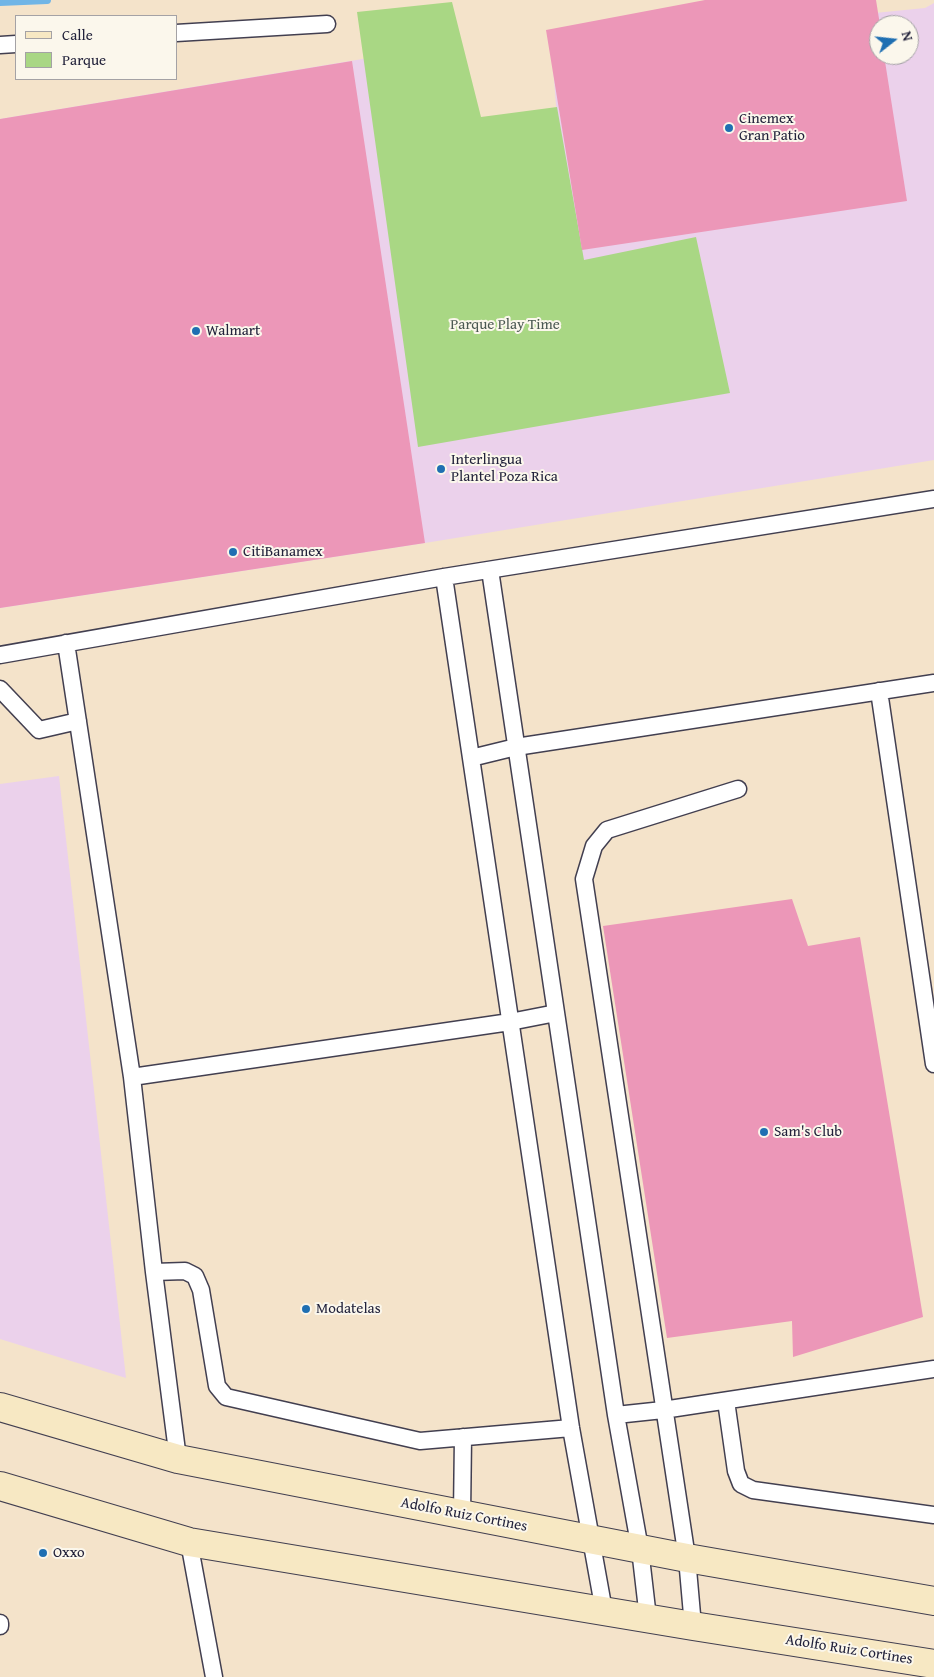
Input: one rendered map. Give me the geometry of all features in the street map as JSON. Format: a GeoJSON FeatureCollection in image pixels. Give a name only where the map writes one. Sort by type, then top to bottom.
{"type":"FeatureCollection","features":[{"type":"Feature","properties":{"kind":"main road","name":"Adolfo Ruiz Cortines"},"geometry":{"type":"LineString","coordinates":[[0,1406],[178,1459],[687,1558],[934,1601]]}},
{"type":"Feature","properties":{"kind":"main road","name":"Adolfo Ruiz Cortines"},"geometry":{"type":"LineString","coordinates":[[0,1486],[189,1542],[934,1664]]}},
{"type":"Feature","properties":{"kind":"lane"},"geometry":{"type":"LineString","coordinates":[[178,33],[327,24]]}},
{"type":"Feature","properties":{"kind":"lane"},"geometry":{"type":"LineString","coordinates":[[0,45],[15,44]]}},
{"type":"Feature","properties":{"kind":"lane"},"geometry":{"type":"LineString","coordinates":[[0,655],[444,577],[934,499]]}},
{"type":"Feature","properties":{"kind":"lane"},"geometry":{"type":"LineString","coordinates":[[490,570],[616,1415],[640,1549],[648,1618]]}},
{"type":"Feature","properties":{"kind":"lane"},"geometry":{"type":"LineString","coordinates":[[444,577],[571,1428],[604,1610]]}},
{"type":"Feature","properties":{"kind":"lane"},"geometry":{"type":"LineString","coordinates":[[66,643],[132,1077],[178,1459]]}},
{"type":"Feature","properties":{"kind":"lane"},"geometry":{"type":"LineString","coordinates":[[471,758],[516,747],[934,683]]}},
{"type":"Feature","properties":{"kind":"lane"},"geometry":{"type":"LineString","coordinates":[[0,689],[39,730],[78,721]]}},
{"type":"Feature","properties":{"kind":"lane"},"geometry":{"type":"LineString","coordinates":[[879,691],[934,1064]]}},
{"type":"Feature","properties":{"kind":"lane"},"geometry":{"type":"LineString","coordinates":[[693,1626],[687,1558],[663,1410],[584,879],[594,846],[607,830],[738,789]]}},
{"type":"Feature","properties":{"kind":"lane"},"geometry":{"type":"LineString","coordinates":[[132,1077],[510,1022],[556,1013]]}},
{"type":"Feature","properties":{"kind":"lane"},"geometry":{"type":"LineString","coordinates":[[154,1272],[185,1270],[195,1276],[201,1290],[216,1386],[226,1397],[420,1441],[571,1428]]}},
{"type":"Feature","properties":{"kind":"lane"},"geometry":{"type":"LineString","coordinates":[[616,1415],[726,1401],[934,1369]]}},
{"type":"Feature","properties":{"kind":"lane"},"geometry":{"type":"LineString","coordinates":[[726,1401],[736,1471],[741,1484],[753,1490],[934,1515]]}},
{"type":"Feature","properties":{"kind":"lane"},"geometry":{"type":"LineString","coordinates":[[462,1515],[463,1437]]}},
{"type":"Feature","properties":{"kind":"lane"},"geometry":{"type":"LineString","coordinates":[[189,1542],[214,1677]]}},
{"type":"Feature","properties":{"kind":"shaded area"},"geometry":{"type":"Polygon","coordinates":[[[934,3],[934,460],[425,543],[0,608],[0,119],[453,44],[484,153],[559,143],[552,55],[734,27],[925,8],[934,3]]]}},
{"type":"Feature","properties":{"kind":"shaded area"},"geometry":{"type":"Polygon","coordinates":[[[59,776],[126,1378],[0,1339],[0,784],[59,776]]]}},
{"type":"Feature","properties":{"kind":"green space","name":"Parque Play Time"},"geometry":{"type":"Polygon","coordinates":[[[452,2],[481,117],[557,107],[584,260],[696,237],[730,393],[418,447],[357,12],[452,2]]]}},
{"type":"Feature","properties":{"kind":"building","name":"Cinemex Gran Patio"},"geometry":{"type":"Polygon","coordinates":[[[705,0],[876,0],[878,15],[869,15],[869,65],[886,65],[907,201],[582,250],[546,30],[705,0]]]}},
{"type":"Feature","properties":{"kind":"building","name":"Walmart"},"geometry":{"type":"Polygon","coordinates":[[[352,61],[425,543],[0,608],[0,119],[352,61]]]}},
{"type":"Feature","properties":{"kind":"building","name":"Sam's Club"},"geometry":{"type":"Polygon","coordinates":[[[792,899],[808,946],[860,937],[923,1317],[793,1357],[792,1321],[667,1338],[603,926],[792,899]]]}},
{"type":"Feature","properties":{"kind":"waterway"},"geometry":{"type":"LineString","coordinates":[[0,2],[47,0]]}},
{"type":"Feature","properties":{"kind":"place","name":"Cinemex Gran Patio"},"geometry":{"type":"Point","coordinates":[729,128]}},
{"type":"Feature","properties":{"kind":"place","name":"Walmart"},"geometry":{"type":"Point","coordinates":[196,331]}},
{"type":"Feature","properties":{"kind":"place","name":"Interlingua Plantel Poza Rica"},"geometry":{"type":"Point","coordinates":[441,469]}},
{"type":"Feature","properties":{"kind":"place","name":"CitiBanamex"},"geometry":{"type":"Point","coordinates":[233,552]}},
{"type":"Feature","properties":{"kind":"place","name":"Sam's Club"},"geometry":{"type":"Point","coordinates":[764,1132]}},
{"type":"Feature","properties":{"kind":"place","name":"Modatelas"},"geometry":{"type":"Point","coordinates":[306,1309]}},
{"type":"Feature","properties":{"kind":"place","name":"Oxxo"},"geometry":{"type":"Point","coordinates":[43,1553]}}]}
